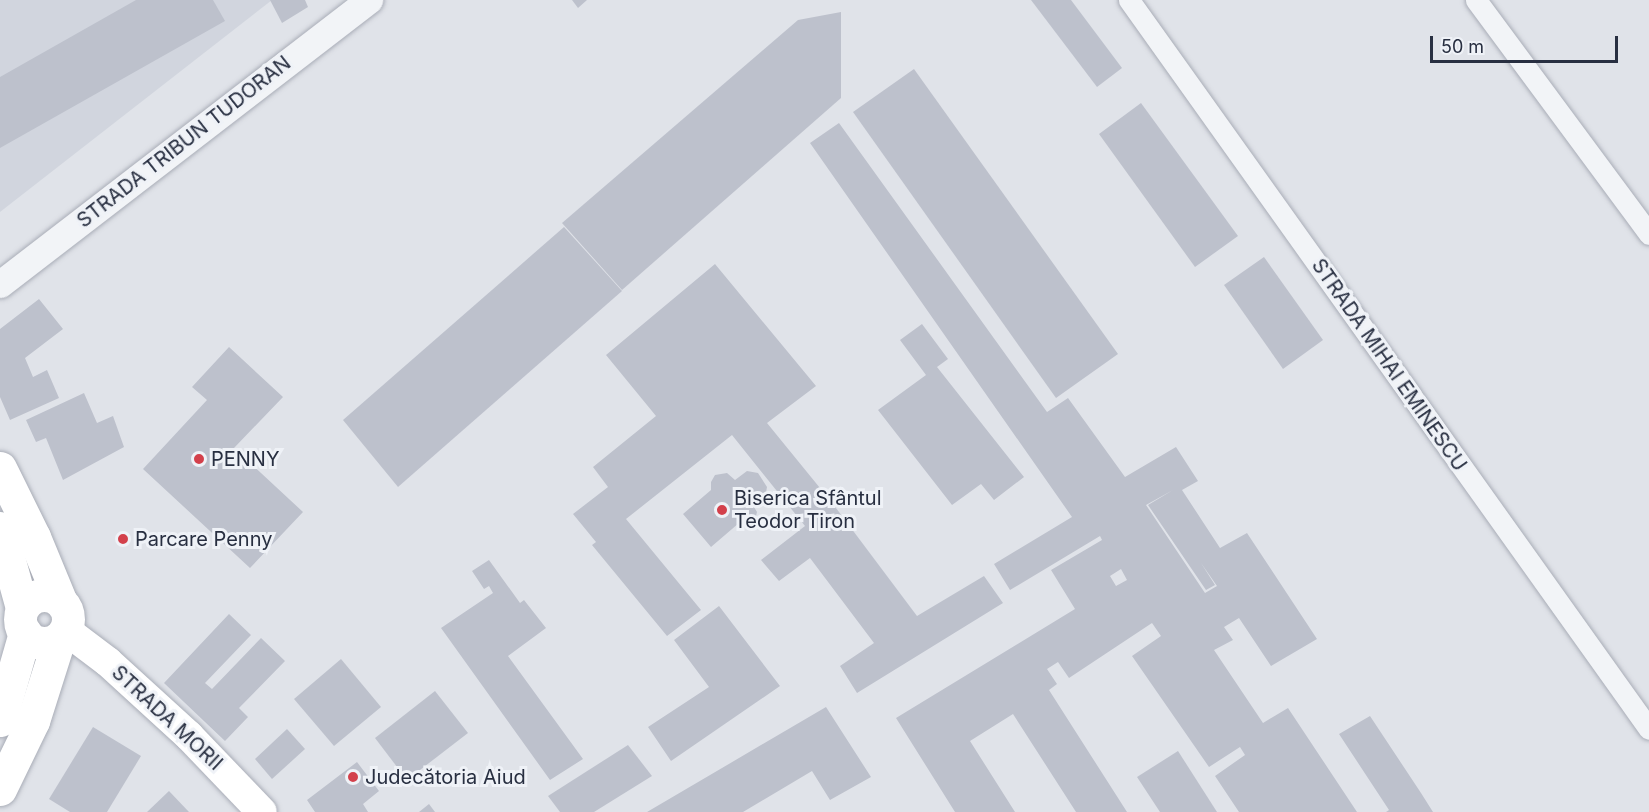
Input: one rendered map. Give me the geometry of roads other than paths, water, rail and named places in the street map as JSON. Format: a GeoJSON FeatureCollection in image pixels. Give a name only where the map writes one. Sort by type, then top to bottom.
{"type":"FeatureCollection","features":[{"type":"Feature","properties":{"kind":"main road"},"geometry":{"type":"LineString","coordinates":[[0,468],[34,537],[62,624],[33,721],[0,789]]}},
{"type":"Feature","properties":{"kind":"main road"},"geometry":{"type":"LineString","coordinates":[[0,528],[24,621],[38,643],[49,644],[62,624]]}},
{"type":"Feature","properties":{"kind":"main road"},"geometry":{"type":"LineString","coordinates":[[0,720],[30,600],[40,595],[51,596],[62,624]]}},
{"type":"Feature","properties":{"kind":"main road","name":"STRADA MORII"},"geometry":{"type":"LineString","coordinates":[[62,624],[108,662],[189,736],[262,812]]}},
{"type":"Feature","properties":{"kind":"street","name":"STRADA TRIBUN TUDORAN"},"geometry":{"type":"LineString","coordinates":[[0,284],[369,0]]}},
{"type":"Feature","properties":{"kind":"street","name":"STRADA MIHAI EMINESCU"},"geometry":{"type":"LineString","coordinates":[[1129,0],[1649,729]]}},
{"type":"Feature","properties":{"kind":"street"},"geometry":{"type":"LineString","coordinates":[[1476,0],[1649,234]]}},
{"type":"Feature","properties":{"kind":"place","name":"PENNY"},"geometry":{"type":"Point","coordinates":[199,459]}},
{"type":"Feature","properties":{"kind":"place","name":"Biserica Sfântul Teodor Tiron"},"geometry":{"type":"Point","coordinates":[722,510]}},
{"type":"Feature","properties":{"kind":"place","name":"Parcare Penny"},"geometry":{"type":"Point","coordinates":[123,539]}},
{"type":"Feature","properties":{"kind":"place","name":"Judecătoria Aiud"},"geometry":{"type":"Point","coordinates":[353,777]}}]}
